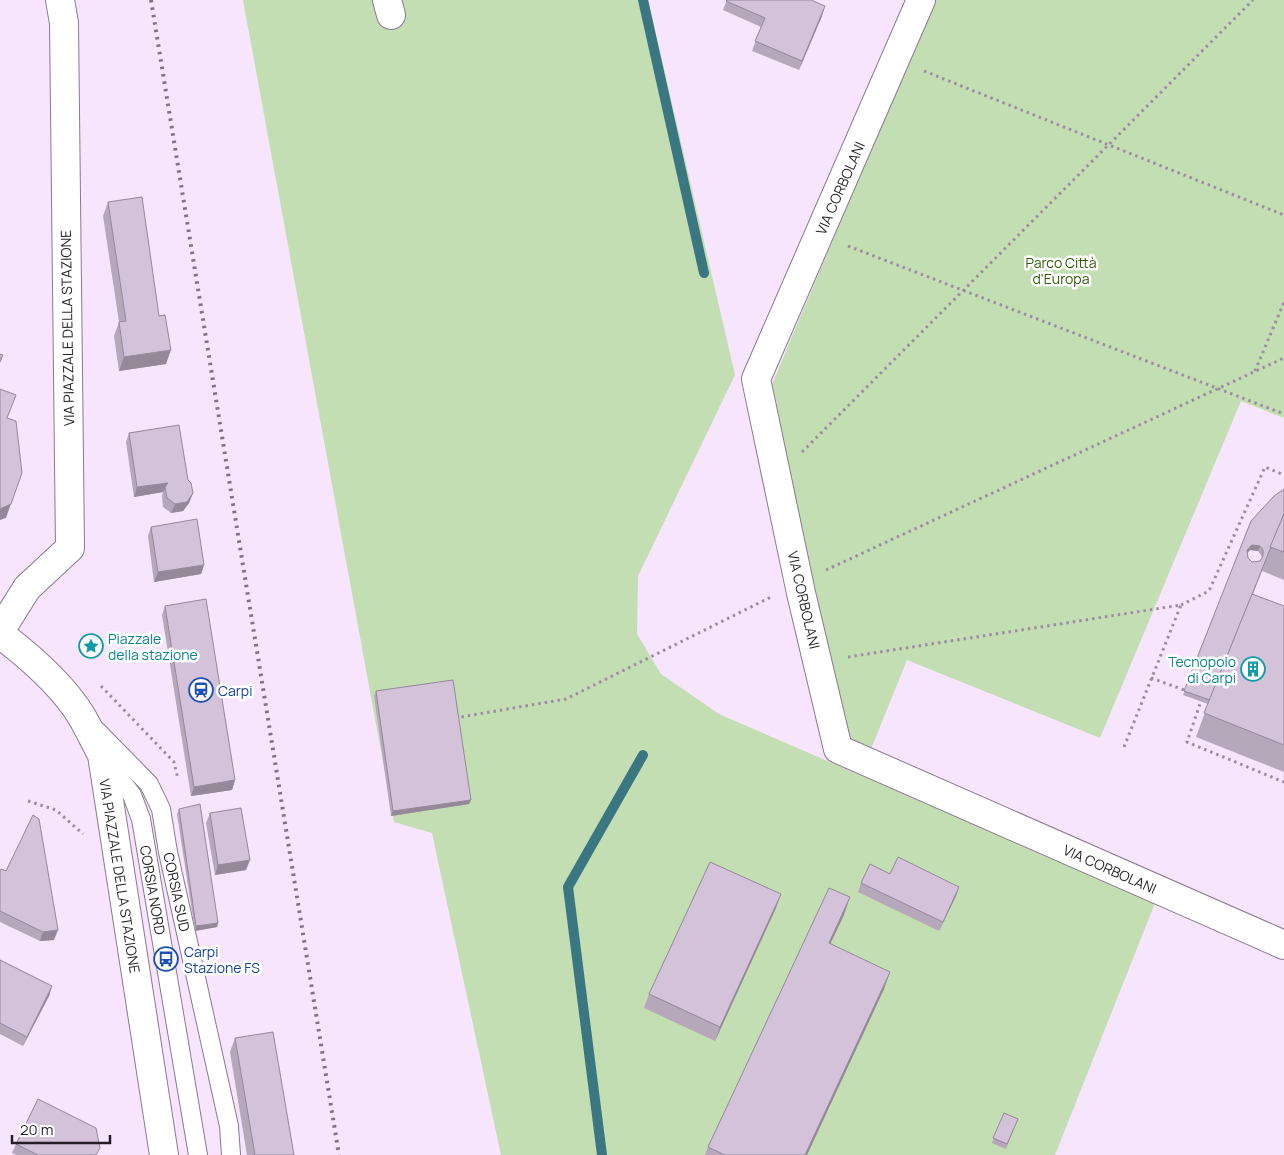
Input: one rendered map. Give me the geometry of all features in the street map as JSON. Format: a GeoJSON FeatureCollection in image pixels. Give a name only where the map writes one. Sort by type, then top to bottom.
{"type":"FeatureCollection","features":[{"type":"Feature","properties":{"kind":"street","name":"VIA PIAZZALE DELLA STAZIONE"},"geometry":{"type":"LineString","coordinates":[[60,0],[64,23],[70,548],[27,588],[0,633],[30,657],[81,715],[102,754],[164,1155]]}},
{"type":"Feature","properties":{"kind":"street","name":"VIA CORBOLANI"},"geometry":{"type":"LineString","coordinates":[[921,0],[756,378],[838,748],[1284,945]]}},
{"type":"Feature","properties":{"kind":"lane","name":"CORSIA SUD"},"geometry":{"type":"LineString","coordinates":[[81,715],[149,784],[161,809],[170,862],[228,1126],[232,1155]]}},
{"type":"Feature","properties":{"kind":"lane","name":"CORSIA NORD"},"geometry":{"type":"LineString","coordinates":[[102,754],[132,795],[140,819],[198,1155]]}},
{"type":"Feature","properties":{"kind":"path"},"geometry":{"type":"LineString","coordinates":[[777,478],[1253,0]]}},
{"type":"Feature","properties":{"kind":"path"},"geometry":{"type":"LineString","coordinates":[[918,69],[1284,215]]}},
{"type":"Feature","properties":{"kind":"path"},"geometry":{"type":"LineString","coordinates":[[840,243],[1284,414]]}},
{"type":"Feature","properties":{"kind":"path"},"geometry":{"type":"LineString","coordinates":[[1255,372],[1284,302]]}},
{"type":"Feature","properties":{"kind":"path"},"geometry":{"type":"LineString","coordinates":[[451,719],[566,699],[800,583],[1284,358]]}},
{"type":"Feature","properties":{"kind":"path"},"geometry":{"type":"LineString","coordinates":[[818,662],[1181,605],[1209,592],[1265,467],[1284,475]]}},
{"type":"Feature","properties":{"kind":"path"},"geometry":{"type":"LineString","coordinates":[[1124,748],[1181,605]]}},
{"type":"Feature","properties":{"kind":"path"},"geometry":{"type":"LineString","coordinates":[[1151,678],[1203,696],[1186,742],[1284,782]]}},
{"type":"Feature","properties":{"kind":"path"},"geometry":{"type":"LineString","coordinates":[[28,801],[56,810],[83,835]]}},
{"type":"Feature","properties":{"kind":"green space"},"geometry":{"type":"Polygon","coordinates":[[[243,0],[648,0],[735,375],[638,576],[637,634],[661,674],[719,714],[1155,903],[1055,1155],[501,1155],[432,833],[394,822],[243,0]]]}},
{"type":"Feature","properties":{"kind":"green space","name":"Parco Città d'Europa"},"geometry":{"type":"Polygon","coordinates":[[[934,0],[1284,0],[1284,418],[1241,401],[1100,738],[907,660],[871,749],[843,736],[770,389],[934,0]]]}},
{"type":"Feature","properties":{"kind":"building"},"geometry":{"type":"Polygon","coordinates":[[[727,0],[811,0],[825,6],[802,61],[755,41],[765,18],[727,0]]]}},
{"type":"Feature","properties":{"kind":"building"},"geometry":{"type":"Polygon","coordinates":[[[142,197],[159,316],[165,315],[171,350],[124,357],[119,322],[126,321],[108,202],[142,197]]]}},
{"type":"Feature","properties":{"kind":"building"},"geometry":{"type":"Polygon","coordinates":[[[0,389],[16,395],[7,418],[16,421],[22,473],[11,504],[0,509],[0,389]]]}},
{"type":"Feature","properties":{"kind":"building"},"geometry":{"type":"Polygon","coordinates":[[[179,425],[188,480],[191,483],[193,493],[187,502],[175,504],[167,498],[165,487],[168,483],[137,487],[129,433],[179,425]]]}},
{"type":"Feature","properties":{"kind":"building"},"geometry":{"type":"Polygon","coordinates":[[[1284,489],[1284,514],[1210,700],[1184,691],[1251,521],[1274,496],[1284,489]],[[1252,545],[1247,550],[1248,558],[1252,562],[1260,561],[1263,556],[1263,550],[1260,546],[1252,545]]]}},
{"type":"Feature","properties":{"kind":"building"},"geometry":{"type":"Polygon","coordinates":[[[1284,514],[1284,552],[1270,547],[1284,514]]]}},
{"type":"Feature","properties":{"kind":"building"},"geometry":{"type":"Polygon","coordinates":[[[197,519],[204,565],[158,572],[151,527],[197,519]]]}},
{"type":"Feature","properties":{"kind":"building","name":"Tecnopolo di Carpi"},"geometry":{"type":"Polygon","coordinates":[[[1252,594],[1284,606],[1284,745],[1204,713],[1252,594]]]}},
{"type":"Feature","properties":{"kind":"building"},"geometry":{"type":"Polygon","coordinates":[[[206,599],[235,780],[194,787],[165,606],[206,599]]]}},
{"type":"Feature","properties":{"kind":"building"},"geometry":{"type":"Polygon","coordinates":[[[453,680],[471,800],[393,811],[376,691],[453,680]]]}},
{"type":"Feature","properties":{"kind":"building"},"geometry":{"type":"Polygon","coordinates":[[[200,804],[218,923],[196,926],[179,809],[200,804]]]}},
{"type":"Feature","properties":{"kind":"building"},"geometry":{"type":"Polygon","coordinates":[[[241,808],[250,860],[218,865],[210,813],[241,808]]]}},
{"type":"Feature","properties":{"kind":"building"},"geometry":{"type":"Polygon","coordinates":[[[33,815],[39,819],[58,930],[43,932],[0,911],[0,871],[1,869],[6,871],[33,815]]]}},
{"type":"Feature","properties":{"kind":"building"},"geometry":{"type":"Polygon","coordinates":[[[898,857],[959,887],[943,922],[861,883],[870,864],[890,874],[898,857]]]}},
{"type":"Feature","properties":{"kind":"building"},"geometry":{"type":"Polygon","coordinates":[[[710,862],[781,894],[720,1027],[649,994],[710,862]]]}},
{"type":"Feature","properties":{"kind":"building"},"geometry":{"type":"Polygon","coordinates":[[[829,888],[850,897],[829,943],[890,972],[805,1155],[725,1155],[708,1147],[829,888]]]}},
{"type":"Feature","properties":{"kind":"building"},"geometry":{"type":"Polygon","coordinates":[[[0,960],[52,986],[27,1037],[0,1023],[0,960]]]}},
{"type":"Feature","properties":{"kind":"building"},"geometry":{"type":"Polygon","coordinates":[[[273,1032],[294,1155],[255,1155],[235,1038],[273,1032]]]}},
{"type":"Feature","properties":{"kind":"building"},"geometry":{"type":"Polygon","coordinates":[[[38,1099],[96,1128],[100,1148],[96,1155],[38,1155],[16,1144],[38,1099]]]}},
{"type":"Feature","properties":{"kind":"building"},"geometry":{"type":"Polygon","coordinates":[[[1004,1113],[1018,1119],[1007,1144],[993,1138],[1004,1113]]]}},
{"type":"Feature","properties":{"kind":"waterway"},"geometry":{"type":"LineString","coordinates":[[643,0],[704,273]]}},
{"type":"Feature","properties":{"kind":"waterway"},"geometry":{"type":"LineString","coordinates":[[602,1155],[568,887],[643,755]]}},
{"type":"Feature","properties":{"kind":"railway"},"geometry":{"type":"LineString","coordinates":[[151,0],[339,1155]]}},
{"type":"Feature","properties":{"kind":"place","name":"Piazzale della stazione"},"geometry":{"type":"Point","coordinates":[91,646]}},
{"type":"Feature","properties":{"kind":"place","name":"Tecnopolo di Carpi"},"geometry":{"type":"Point","coordinates":[1253,669]}},
{"type":"Feature","properties":{"kind":"place","name":"Carpi"},"geometry":{"type":"Point","coordinates":[201,690]}},
{"type":"Feature","properties":{"kind":"place","name":"Carpi Stazione FS"},"geometry":{"type":"Point","coordinates":[166,959]}}]}
